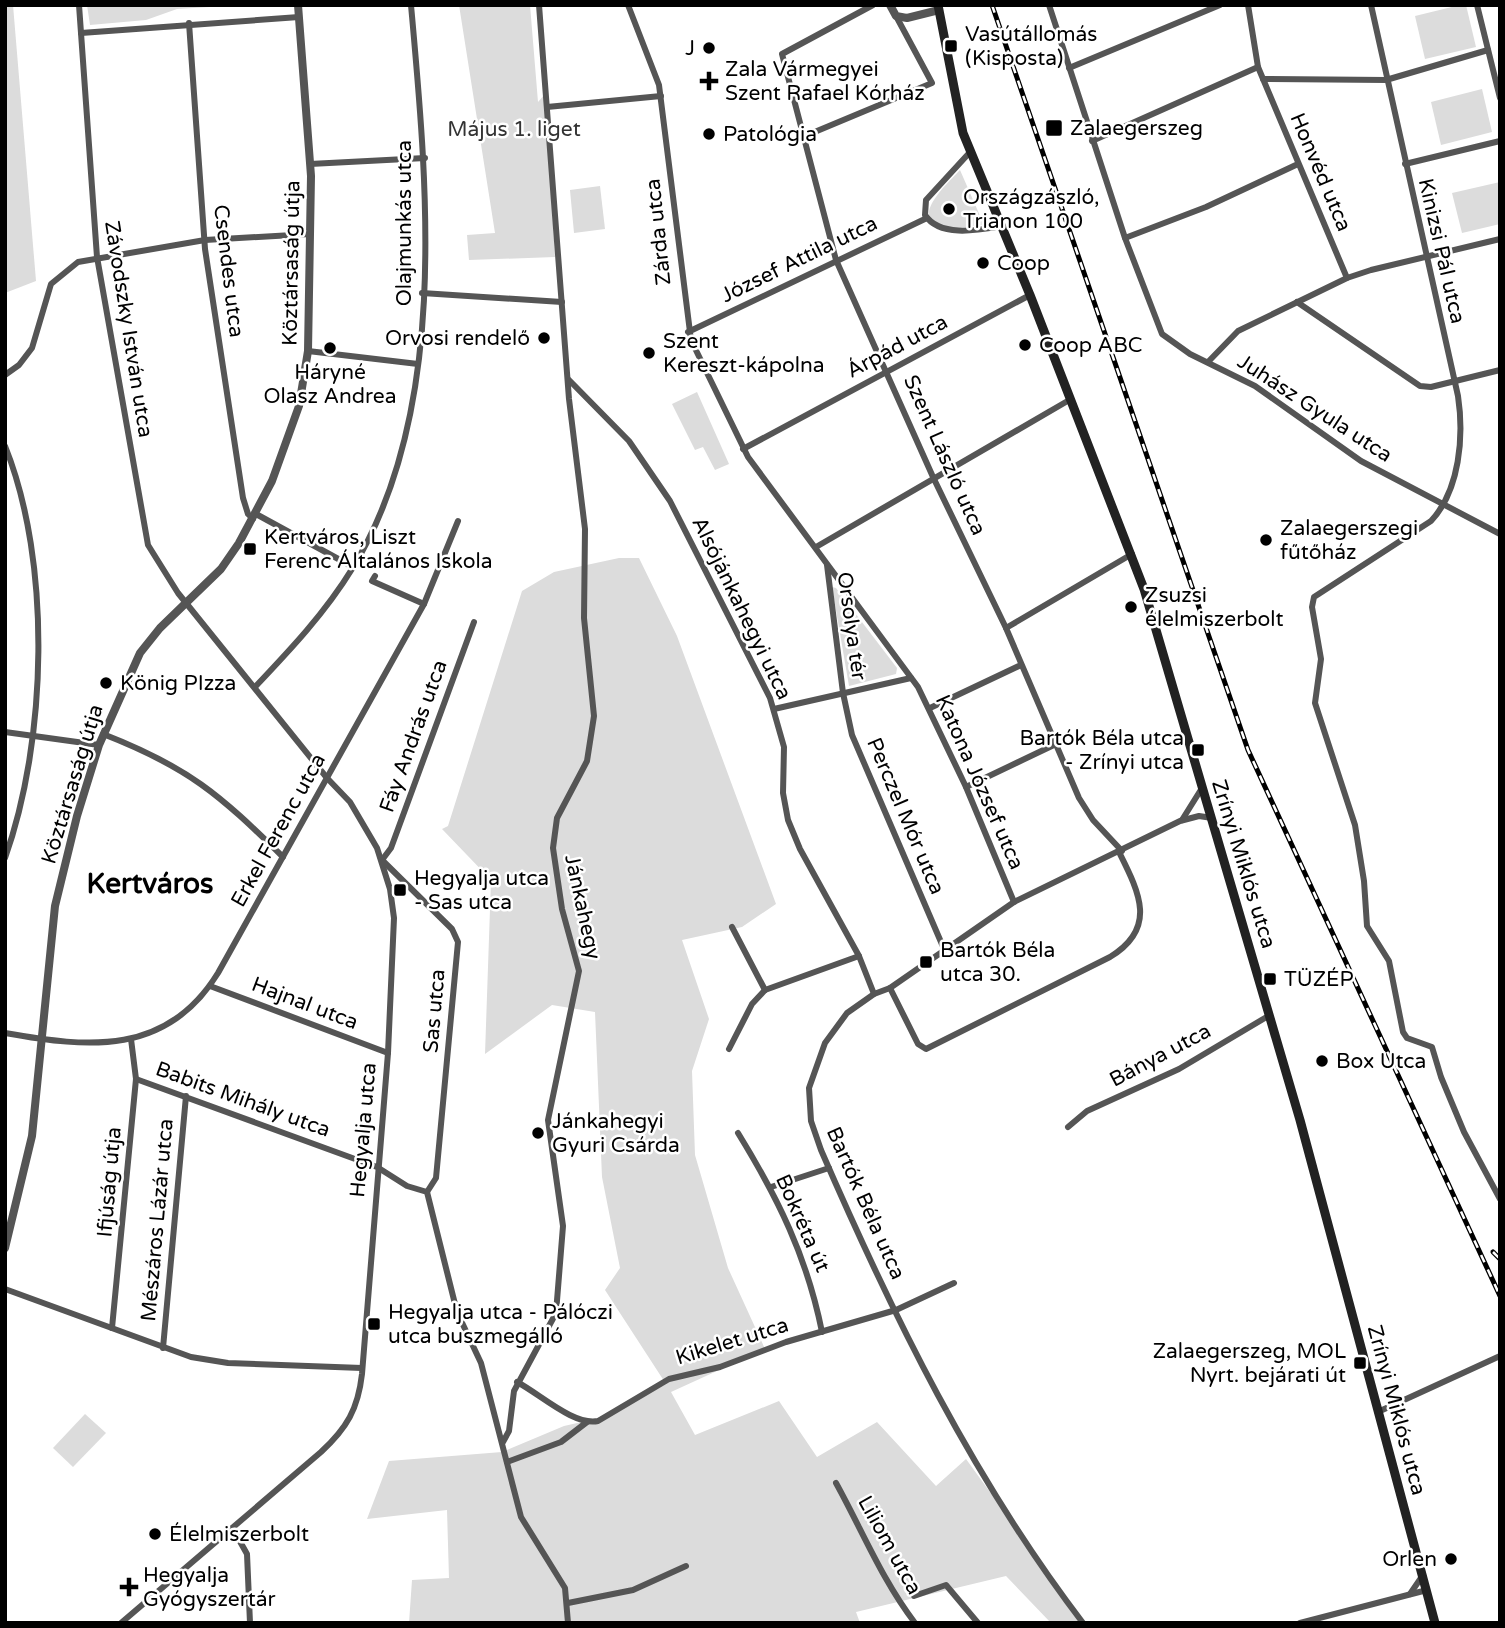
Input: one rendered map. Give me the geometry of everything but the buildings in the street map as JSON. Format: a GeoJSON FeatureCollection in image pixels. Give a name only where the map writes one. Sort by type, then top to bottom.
{"type":"FeatureCollection","features":[{"type":"Feature","properties":{"kind":"main road","name":"Zrínyi Miklós utca"},"geometry":{"type":"LineString","coordinates":[[938,8],[963,133],[1003,226],[1132,554],[1270,1015],[1380,1411],[1435,1623]]}},
{"type":"Feature","properties":{"kind":"street","name":"Závodszky István utca"},"geometry":{"type":"LineString","coordinates":[[79,5],[97,257],[144,533],[151,553],[187,603]]}},
{"type":"Feature","properties":{"kind":"street","name":"Köztársaság útja"},"geometry":{"type":"LineString","coordinates":[[5,1248],[32,1136],[55,906],[77,816],[99,745],[140,653],[160,628],[221,569],[254,516],[290,436],[308,351],[310,164],[298,5]]}},
{"type":"Feature","properties":{"kind":"street","name":"Olajmunkás utca"},"geometry":{"type":"LineString","coordinates":[[255,687],[302,637],[353,567],[375,523],[399,461],[414,405],[422,293],[425,158],[411,5]]}},
{"type":"Feature","properties":{"kind":"street","name":"Jánkahegy"},"geometry":{"type":"LineString","coordinates":[[517,1382],[556,1313],[563,1226],[548,1120],[579,971],[562,909],[553,848],[557,818],[589,753],[594,716],[585,628],[584,520],[568,391],[539,5]]}},
{"type":"Feature","properties":{"kind":"street","name":"Zárda utca"},"geometry":{"type":"LineString","coordinates":[[628,5],[656,76],[661,96],[688,332],[743,449]]}},
{"type":"Feature","properties":{"kind":"street","name":"Szent László utca"},"geometry":{"type":"LineString","coordinates":[[873,5],[782,54],[836,260],[1089,814],[1120,851],[1138,893],[1140,916],[1134,937],[1110,957],[926,1049],[918,1044],[890,988]]}},
{"type":"Feature","properties":{"kind":"street"},"geometry":{"type":"LineString","coordinates":[[805,135],[932,83],[890,5]]}},
{"type":"Feature","properties":{"kind":"street","name":"Juhász Gyula utca"},"geometry":{"type":"LineString","coordinates":[[1049,5],[1125,238],[1162,334],[1170,342],[1255,386],[1362,461],[1500,534]]}},
{"type":"Feature","properties":{"kind":"street"},"geometry":{"type":"LineString","coordinates":[[1069,68],[1220,5]]}},
{"type":"Feature","properties":{"kind":"street","name":"Honvéd utca"},"geometry":{"type":"LineString","coordinates":[[1248,5],[1262,79],[1348,278]]}},
{"type":"Feature","properties":{"kind":"street","name":"Kinizsi Pál utca"},"geometry":{"type":"LineString","coordinates":[[1371,5],[1425,257],[1455,381],[1461,419],[1460,447],[1455,474],[1442,504],[1424,527],[1314,597],[1312,607],[1321,659],[1315,699],[1352,813],[1364,881],[1367,926],[1389,961],[1401,1027],[1407,1038],[1433,1047],[1447,1093],[1500,1199]]}},
{"type":"Feature","properties":{"kind":"street"},"geometry":{"type":"LineString","coordinates":[[1477,5],[1500,98]]}},
{"type":"Feature","properties":{"kind":"street"},"geometry":{"type":"LineString","coordinates":[[896,16],[907,18],[938,8]]}},
{"type":"Feature","properties":{"kind":"street"},"geometry":{"type":"LineString","coordinates":[[81,33],[299,17]]}},
{"type":"Feature","properties":{"kind":"street","name":"Csendes utca"},"geometry":{"type":"LineString","coordinates":[[190,23],[205,240],[243,498],[247,514],[254,516]]}},
{"type":"Feature","properties":{"kind":"street","name":"Honvéd utca"},"geometry":{"type":"LineString","coordinates":[[1262,79],[1386,80],[1488,50]]}},
{"type":"Feature","properties":{"kind":"street"},"geometry":{"type":"LineString","coordinates":[[1092,141],[1258,67]]}},
{"type":"Feature","properties":{"kind":"street"},"geometry":{"type":"LineString","coordinates":[[547,107],[661,96]]}},
{"type":"Feature","properties":{"kind":"street"},"geometry":{"type":"LineString","coordinates":[[1405,164],[1500,141]]}},
{"type":"Feature","properties":{"kind":"street"},"geometry":{"type":"LineString","coordinates":[[971,151],[926,200],[926,218],[935,226],[950,230],[1003,226]]}},
{"type":"Feature","properties":{"kind":"street"},"geometry":{"type":"LineString","coordinates":[[310,164],[425,158]]}},
{"type":"Feature","properties":{"kind":"street"},"geometry":{"type":"LineString","coordinates":[[1125,238],[1206,207],[1298,164]]}},
{"type":"Feature","properties":{"kind":"street","name":"József Attila utca"},"geometry":{"type":"LineString","coordinates":[[688,332],[926,218]]}},
{"type":"Feature","properties":{"kind":"street"},"geometry":{"type":"LineString","coordinates":[[5,375],[19,365],[32,348],[51,284],[71,266],[97,257],[205,240],[310,234]]}},
{"type":"Feature","properties":{"kind":"street"},"geometry":{"type":"LineString","coordinates":[[1208,362],[1238,331],[1348,278],[1500,239]]}},
{"type":"Feature","properties":{"kind":"street"},"geometry":{"type":"LineString","coordinates":[[422,293],[562,302]]}},
{"type":"Feature","properties":{"kind":"street","name":"Árpád utca"},"geometry":{"type":"LineString","coordinates":[[743,449],[1030,295]]}},
{"type":"Feature","properties":{"kind":"street"},"geometry":{"type":"LineString","coordinates":[[1297,302],[1411,382],[1427,387],[1500,370]]}},
{"type":"Feature","properties":{"kind":"street"},"geometry":{"type":"LineString","coordinates":[[308,351],[418,364]]}},
{"type":"Feature","properties":{"kind":"street","name":"Alsójánkahegyi utca"},"geometry":{"type":"LineString","coordinates":[[569,380],[629,441],[670,500],[774,709],[784,747],[783,793],[788,820],[800,849],[859,956],[873,994]]}},
{"type":"Feature","properties":{"kind":"street"},"geometry":{"type":"LineString","coordinates":[[816,547],[1071,399]]}},
{"type":"Feature","properties":{"kind":"street"},"geometry":{"type":"LineString","coordinates":[[5,446],[21,499],[34,577],[38,660],[33,735],[26,784],[5,858]]}},
{"type":"Feature","properties":{"kind":"street","name":"Orsolya tér"},"geometry":{"type":"LineString","coordinates":[[743,449],[911,677],[774,709]]}},
{"type":"Feature","properties":{"kind":"street"},"geometry":{"type":"LineString","coordinates":[[254,516],[353,567]]}},
{"type":"Feature","properties":{"kind":"street","name":"Erkel Ferenc utca"},"geometry":{"type":"LineString","coordinates":[[5,1033],[93,1044],[131,1039],[172,1024],[189,1010],[210,986],[424,604],[458,521]]}},
{"type":"Feature","properties":{"kind":"street"},"geometry":{"type":"LineString","coordinates":[[1006,628],[1132,554]]}},
{"type":"Feature","properties":{"kind":"street","name":"Orsolya tér"},"geometry":{"type":"LineString","coordinates":[[826,563],[844,693]]}},
{"type":"Feature","properties":{"kind":"street"},"geometry":{"type":"LineString","coordinates":[[375,576],[372,581],[424,604]]}},
{"type":"Feature","properties":{"kind":"street","name":"Hegyalja utca"},"geometry":{"type":"LineString","coordinates":[[121,1623],[233,1529],[344,1429],[359,1401],[388,1052],[394,918],[382,860],[350,802],[327,778],[187,603]]}},
{"type":"Feature","properties":{"kind":"street","name":"Fáy András utca"},"geometry":{"type":"LineString","coordinates":[[382,860],[391,848],[474,622]]}},
{"type":"Feature","properties":{"kind":"street"},"geometry":{"type":"LineString","coordinates":[[930,708],[1021,664]]}},
{"type":"Feature","properties":{"kind":"street","name":"Katona József utca"},"geometry":{"type":"LineString","coordinates":[[911,677],[930,708],[1014,902]]}},
{"type":"Feature","properties":{"kind":"street","name":"Perczel Mór utca"},"geometry":{"type":"LineString","coordinates":[[844,693],[857,747],[944,949]]}},
{"type":"Feature","properties":{"kind":"street"},"geometry":{"type":"LineString","coordinates":[[5,732],[99,745]]}},
{"type":"Feature","properties":{"kind":"street"},"geometry":{"type":"LineString","coordinates":[[103,734],[150,753],[202,782],[233,807],[283,857]]}},
{"type":"Feature","properties":{"kind":"street"},"geometry":{"type":"LineString","coordinates":[[966,787],[1056,744]]}},
{"type":"Feature","properties":{"kind":"street"},"geometry":{"type":"LineString","coordinates":[[1180,821],[1196,800],[1202,786]]}},
{"type":"Feature","properties":{"kind":"street"},"geometry":{"type":"LineString","coordinates":[[1180,821],[1199,816],[1212,818]]}},
{"type":"Feature","properties":{"kind":"street","name":"Bartók Béla utca"},"geometry":{"type":"LineString","coordinates":[[1083,1623],[1016,1530],[934,1391],[829,1168],[809,1112],[808,1096],[813,1072],[825,1043],[841,1020],[873,994],[890,988],[1014,902],[1180,821]]}},
{"type":"Feature","properties":{"kind":"street","name":"Sas utca"},"geometry":{"type":"LineString","coordinates":[[382,860],[452,929],[458,942],[436,1178],[427,1192]]}},
{"type":"Feature","properties":{"kind":"street"},"geometry":{"type":"LineString","coordinates":[[732,927],[765,990]]}},
{"type":"Feature","properties":{"kind":"street"},"geometry":{"type":"LineString","coordinates":[[729,1049],[752,1004],[765,990],[859,956]]}},
{"type":"Feature","properties":{"kind":"street","name":"Hajnal utca"},"geometry":{"type":"LineString","coordinates":[[210,986],[388,1052]]}},
{"type":"Feature","properties":{"kind":"street","name":"Bánya utca"},"geometry":{"type":"LineString","coordinates":[[1068,1126],[1087,1111],[1179,1069],[1270,1015]]}},
{"type":"Feature","properties":{"kind":"street","name":"Ifjúság útja"},"geometry":{"type":"LineString","coordinates":[[112,1328],[135,1079],[131,1039]]}},
{"type":"Feature","properties":{"kind":"street","name":"Babits Mihály utca"},"geometry":{"type":"LineString","coordinates":[[135,1079],[377,1167]]}},
{"type":"Feature","properties":{"kind":"street","name":"Mészáros Lázár utca"},"geometry":{"type":"LineString","coordinates":[[163,1348],[186,1096]]}},
{"type":"Feature","properties":{"kind":"street","name":"Bokréta út"},"geometry":{"type":"LineString","coordinates":[[737,1133],[771,1187],[813,1287],[822,1332]]}},
{"type":"Feature","properties":{"kind":"street"},"geometry":{"type":"LineString","coordinates":[[377,1167],[407,1186],[427,1192],[457,1312],[481,1363],[521,1517],[563,1584],[568,1603],[568,1623]]}},
{"type":"Feature","properties":{"kind":"street"},"geometry":{"type":"LineString","coordinates":[[771,1187],[829,1168]]}},
{"type":"Feature","properties":{"kind":"street","name":"Kikelet utca"},"geometry":{"type":"LineString","coordinates":[[507,1462],[561,1442],[587,1422],[610,1416],[669,1379],[720,1367],[822,1332],[896,1311],[954,1283]]}},
{"type":"Feature","properties":{"kind":"street"},"geometry":{"type":"LineString","coordinates":[[5,1289],[163,1348],[228,1363],[362,1368]]}},
{"type":"Feature","properties":{"kind":"street"},"geometry":{"type":"LineString","coordinates":[[1380,1411],[1500,1356]]}},
{"type":"Feature","properties":{"kind":"street"},"geometry":{"type":"LineString","coordinates":[[503,1442],[509,1431],[517,1382],[551,1401],[569,1415],[587,1422]]}},
{"type":"Feature","properties":{"kind":"street","name":"Liliom utca"},"geometry":{"type":"LineString","coordinates":[[836,1483],[872,1547],[886,1582],[915,1623]]}},
{"type":"Feature","properties":{"kind":"street"},"geometry":{"type":"LineString","coordinates":[[233,1529],[247,1555],[250,1623]]}},
{"type":"Feature","properties":{"kind":"street"},"geometry":{"type":"LineString","coordinates":[[568,1603],[633,1590],[686,1566]]}},
{"type":"Feature","properties":{"kind":"street"},"geometry":{"type":"LineString","coordinates":[[1408,1595],[1423,1574]]}},
{"type":"Feature","properties":{"kind":"street"},"geometry":{"type":"LineString","coordinates":[[914,1596],[946,1586],[978,1623]]}},
{"type":"Feature","properties":{"kind":"street"},"geometry":{"type":"LineString","coordinates":[[1300,1623],[1427,1590]]}},
{"type":"Feature","properties":{"kind":"green space"},"geometry":{"type":"Polygon","coordinates":[[[5,5],[13,5],[36,281],[5,293],[5,5]]]}},
{"type":"Feature","properties":{"kind":"green space"},"geometry":{"type":"Polygon","coordinates":[[[87,5],[242,5],[177,9],[146,20],[90,25],[87,5]]]}},
{"type":"Feature","properties":{"kind":"green space","name":"Május 1. liget"},"geometry":{"type":"Polygon","coordinates":[[[459,5],[530,5],[538,102],[545,94],[555,257],[469,260],[467,235],[495,233],[459,5]]]}},
{"type":"Feature","properties":{"kind":"green space"},"geometry":{"type":"Polygon","coordinates":[[[1466,5],[1476,47],[1425,59],[1415,16],[1466,5]]]}},
{"type":"Feature","properties":{"kind":"green space"},"geometry":{"type":"Polygon","coordinates":[[[1482,89],[1492,132],[1441,145],[1431,102],[1482,89]]]}},
{"type":"Feature","properties":{"kind":"green space"},"geometry":{"type":"Polygon","coordinates":[[[960,170],[984,225],[948,228],[933,223],[929,216],[934,200],[960,170]]]}},
{"type":"Feature","properties":{"kind":"green space"},"geometry":{"type":"Polygon","coordinates":[[[1500,182],[1500,224],[1462,233],[1452,193],[1500,182]]]}},
{"type":"Feature","properties":{"kind":"green space"},"geometry":{"type":"Polygon","coordinates":[[[600,186],[605,229],[574,233],[570,190],[600,186]]]}},
{"type":"Feature","properties":{"kind":"green space"},"geometry":{"type":"Polygon","coordinates":[[[697,392],[729,464],[715,470],[703,447],[695,450],[672,404],[697,392]]]}},
{"type":"Feature","properties":{"kind":"green space"},"geometry":{"type":"Polygon","coordinates":[[[619,558],[639,558],[677,636],[776,904],[742,927],[682,940],[709,1019],[692,1071],[695,1155],[728,1268],[765,1349],[671,1392],[695,1435],[779,1401],[817,1457],[877,1422],[936,1486],[966,1459],[1085,1623],[1051,1623],[1006,1576],[856,1612],[860,1623],[409,1623],[412,1580],[449,1578],[447,1510],[367,1519],[389,1461],[502,1452],[564,1426],[608,1416],[666,1384],[605,1290],[620,1268],[602,1177],[595,1012],[552,1005],[485,1054],[491,880],[442,829],[448,826],[522,591],[554,572],[619,558]]]}},
{"type":"Feature","properties":{"kind":"green space"},"geometry":{"type":"Polygon","coordinates":[[[832,587],[836,588],[897,668],[896,674],[849,686],[832,587]]]}},
{"type":"Feature","properties":{"kind":"green space"},"geometry":{"type":"Polygon","coordinates":[[[85,1414],[106,1433],[73,1467],[53,1448],[85,1414]]]}},
{"type":"Feature","properties":{"kind":"railway"},"geometry":{"type":"LineString","coordinates":[[992,5],[1248,750],[1500,1296]]}},
{"type":"Feature","properties":{"kind":"railway"},"geometry":{"type":"LineString","coordinates":[[1493,1252],[1500,1259]]}},
{"type":"Feature","properties":{"kind":"place","name":"Vasútállomás (Kisposta)"},"geometry":{"type":"Point","coordinates":[951,46]}},
{"type":"Feature","properties":{"kind":"place","name":"J"},"geometry":{"type":"Point","coordinates":[709,48]}},
{"type":"Feature","properties":{"kind":"place","name":"Zala Vármegyei Szent Rafael Kórház"},"geometry":{"type":"Point","coordinates":[709,81]}},
{"type":"Feature","properties":{"kind":"place","name":"Zalaegerszeg"},"geometry":{"type":"Point","coordinates":[1054,128]}},
{"type":"Feature","properties":{"kind":"place","name":"Patológia"},"geometry":{"type":"Point","coordinates":[709,134]}},
{"type":"Feature","properties":{"kind":"place","name":"Országzászló, Trianon 100"},"geometry":{"type":"Point","coordinates":[949,209]}},
{"type":"Feature","properties":{"kind":"place","name":"Coop"},"geometry":{"type":"Point","coordinates":[983,263]}},
{"type":"Feature","properties":{"kind":"place","name":"Orvosi rendelő"},"geometry":{"type":"Point","coordinates":[544,338]}},
{"type":"Feature","properties":{"kind":"place","name":"Coop ABC"},"geometry":{"type":"Point","coordinates":[1025,345]}},
{"type":"Feature","properties":{"kind":"place","name":"Háryné Olasz Andrea"},"geometry":{"type":"Point","coordinates":[330,348]}},
{"type":"Feature","properties":{"kind":"place","name":"Szent Kereszt-kápolna"},"geometry":{"type":"Point","coordinates":[649,353]}},
{"type":"Feature","properties":{"kind":"place","name":"Zalaegerszegi fűtőház"},"geometry":{"type":"Point","coordinates":[1266,540]}},
{"type":"Feature","properties":{"kind":"place","name":"Kertváros, Liszt Ferenc Általános Iskola"},"geometry":{"type":"Point","coordinates":[250,549]}},
{"type":"Feature","properties":{"kind":"place","name":"Zsuzsi élelmiszerbolt"},"geometry":{"type":"Point","coordinates":[1131,607]}},
{"type":"Feature","properties":{"kind":"place","name":"König PIzza"},"geometry":{"type":"Point","coordinates":[106,683]}},
{"type":"Feature","properties":{"kind":"place","name":"Bartók Béla utca - Zrínyi utca"},"geometry":{"type":"Point","coordinates":[1198,750]}},
{"type":"Feature","properties":{"kind":"place","name":"Hegyalja utca - Sas utca"},"geometry":{"type":"Point","coordinates":[400,890]}},
{"type":"Feature","properties":{"kind":"place","name":"Bartók Béla utca 30."},"geometry":{"type":"Point","coordinates":[926,962]}},
{"type":"Feature","properties":{"kind":"place","name":"TÜZÉP"},"geometry":{"type":"Point","coordinates":[1270,979]}},
{"type":"Feature","properties":{"kind":"place","name":"Box Utca"},"geometry":{"type":"Point","coordinates":[1322,1061]}},
{"type":"Feature","properties":{"kind":"place","name":"Jánkahegyi Gyuri Csárda"},"geometry":{"type":"Point","coordinates":[538,1133]}},
{"type":"Feature","properties":{"kind":"place","name":"Hegyalja utca - Pálóczi utca buszmegálló"},"geometry":{"type":"Point","coordinates":[374,1324]}},
{"type":"Feature","properties":{"kind":"place","name":"Zalaegerszeg, MOL Nyrt. bejárati út"},"geometry":{"type":"Point","coordinates":[1360,1363]}},
{"type":"Feature","properties":{"kind":"place","name":"Élelmiszerbolt"},"geometry":{"type":"Point","coordinates":[155,1534]}},
{"type":"Feature","properties":{"kind":"place","name":"Orlen"},"geometry":{"type":"Point","coordinates":[1451,1559]}},
{"type":"Feature","properties":{"kind":"place","name":"Hegyalja Gyógyszertár"},"geometry":{"type":"Point","coordinates":[129,1587]}},
{"type":"Feature","properties":{"kind":"district","name":"Kertváros"},"geometry":{"type":"Point","coordinates":[150,883]}}]}
